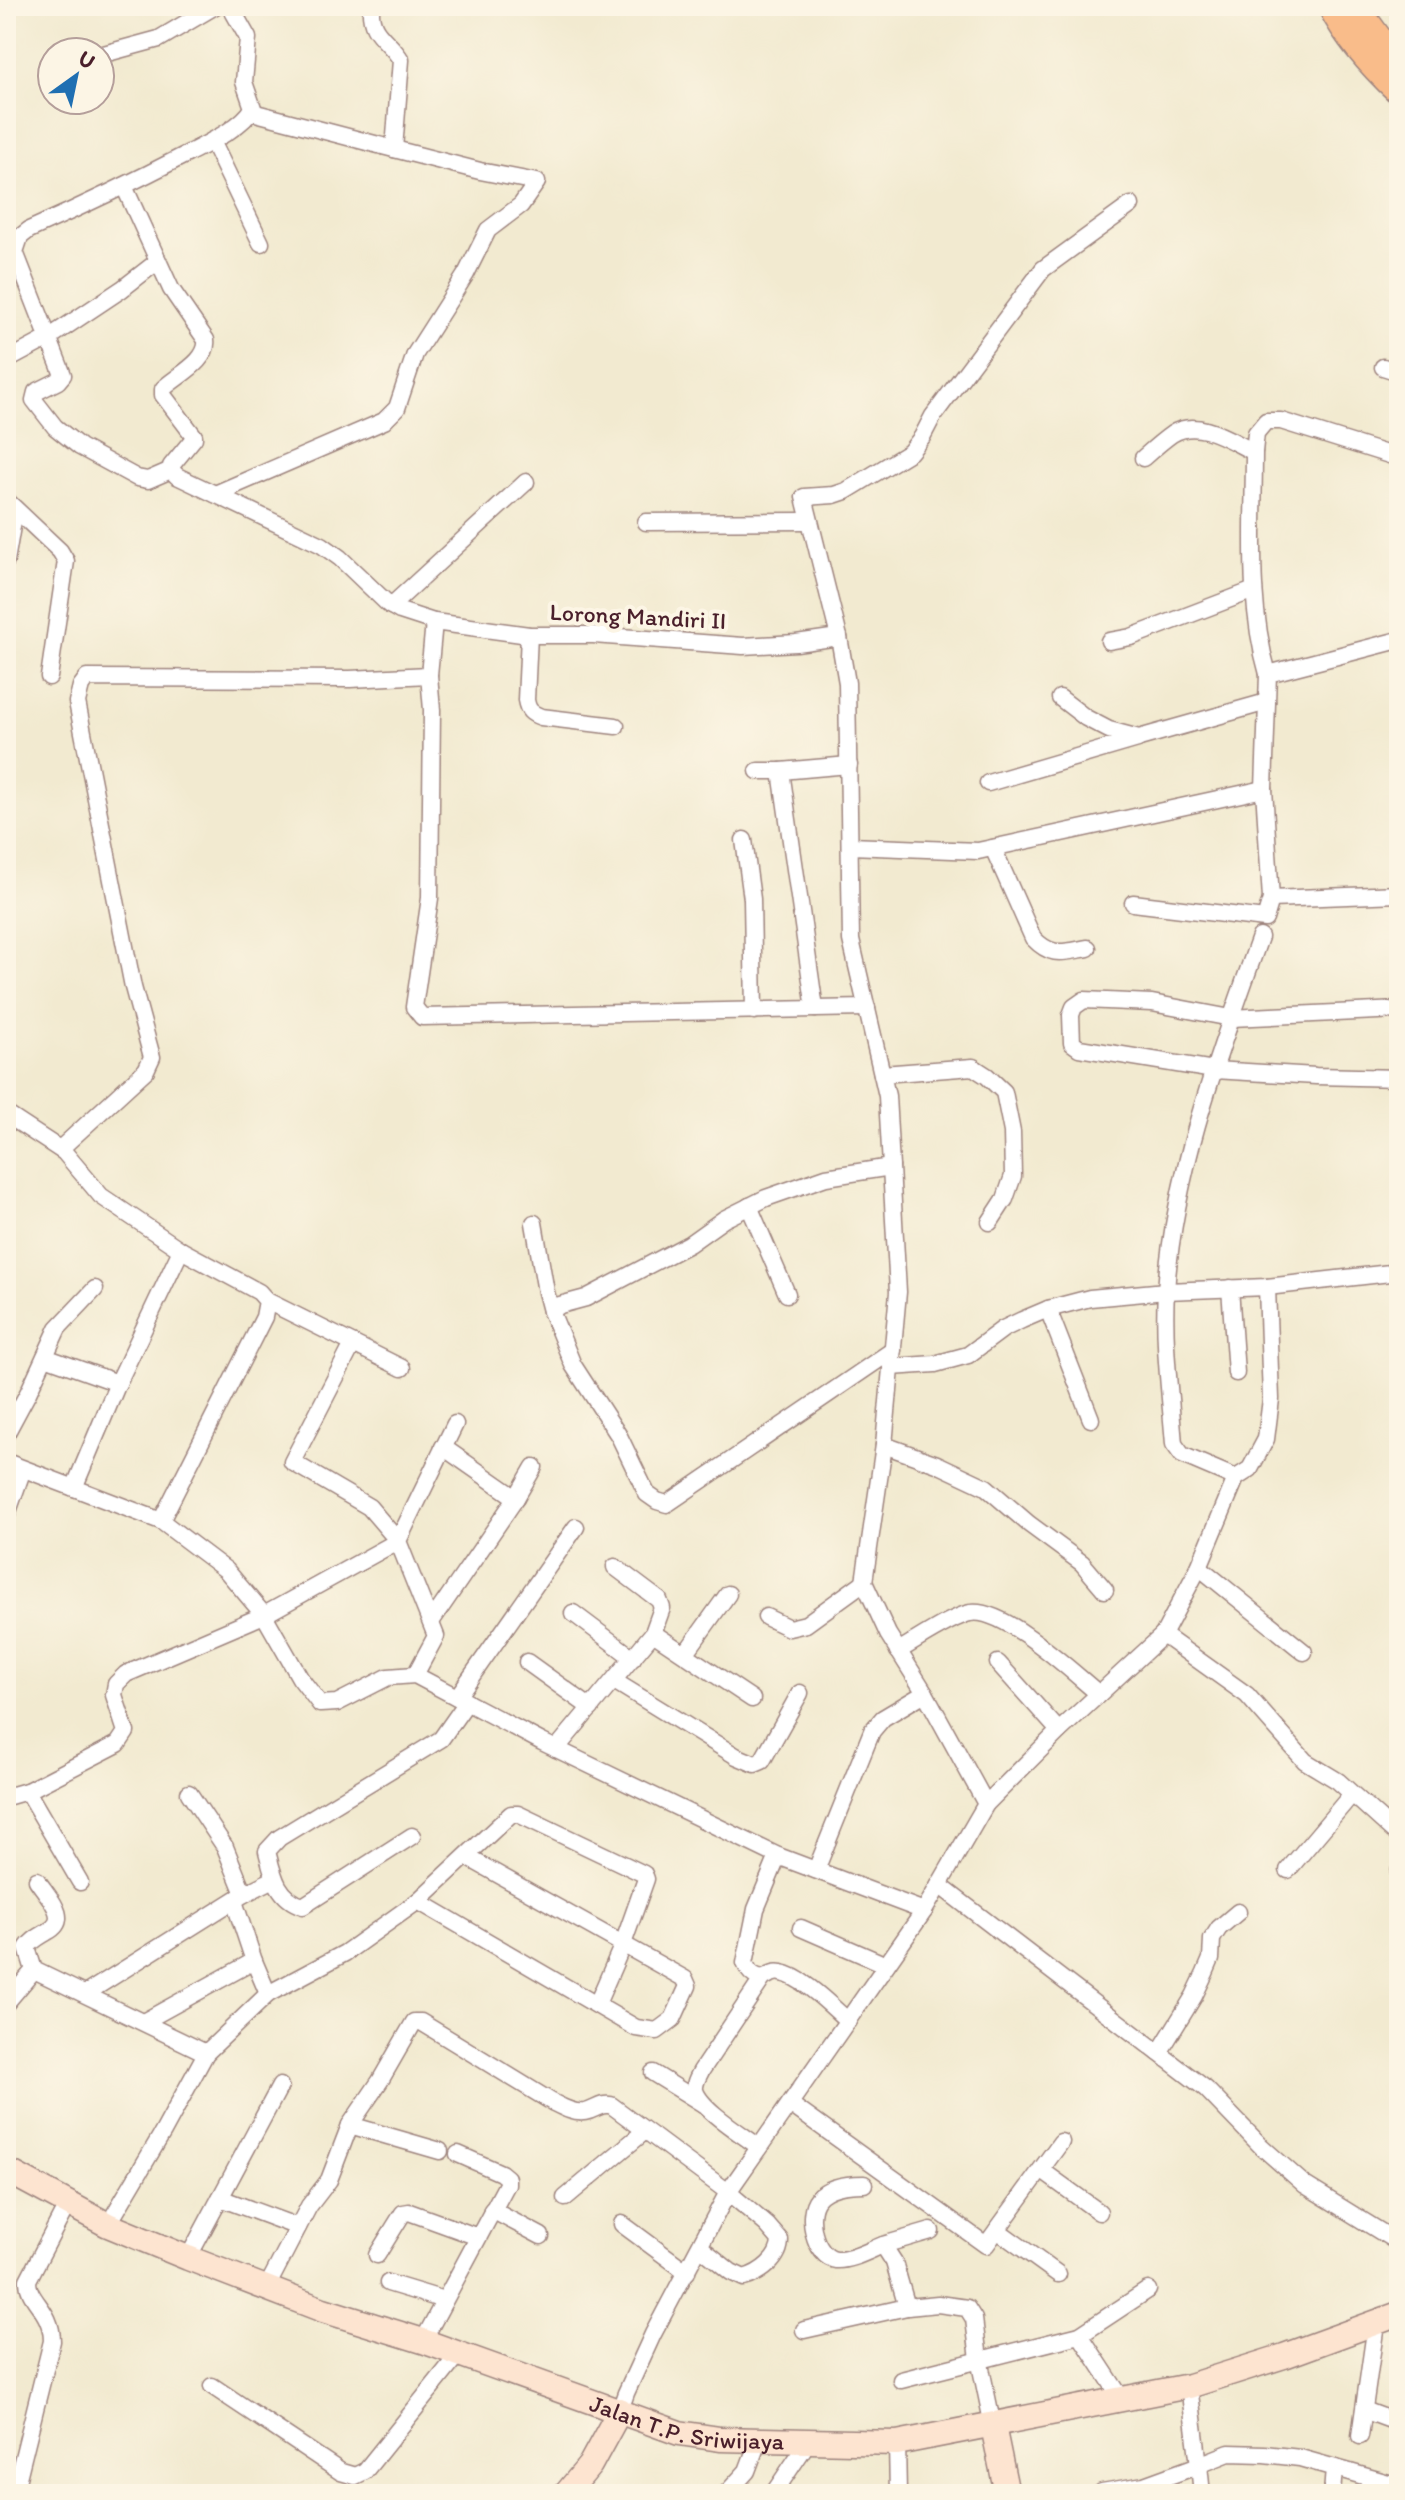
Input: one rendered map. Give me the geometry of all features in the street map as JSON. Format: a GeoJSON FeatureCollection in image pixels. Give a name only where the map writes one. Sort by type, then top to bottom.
{"type":"FeatureCollection","features":[{"type":"Feature","properties":{"kind":"main road"},"geometry":{"type":"LineString","coordinates":[[1331,6],[1374,69],[1399,91]]}},
{"type":"Feature","properties":{"kind":"main road"},"geometry":{"type":"LineString","coordinates":[[1355,6],[1399,63]]}},
{"type":"Feature","properties":{"kind":"main road","name":"Jalan T.P. Sriwijaya"},"geometry":{"type":"LineString","coordinates":[[6,2170],[108,2225],[323,2310],[423,2341],[679,2433],[720,2439],[897,2443],[993,2426],[1189,2386],[1399,2314]]}},
{"type":"Feature","properties":{"kind":"main road"},"geometry":{"type":"LineString","coordinates":[[566,2494],[590,2465],[620,2410]]}},
{"type":"Feature","properties":{"kind":"main road"},"geometry":{"type":"LineString","coordinates":[[993,2426],[1007,2494]]}},
{"type":"Feature","properties":{"kind":"street"},"geometry":{"type":"LineString","coordinates":[[116,51],[159,39],[215,6]]}},
{"type":"Feature","properties":{"kind":"street"},"geometry":{"type":"LineString","coordinates":[[230,6],[248,38],[244,82],[252,112]]}},
{"type":"Feature","properties":{"kind":"street"},"geometry":{"type":"LineString","coordinates":[[371,6],[373,28],[401,60],[394,149]]}},
{"type":"Feature","properties":{"kind":"street"},"geometry":{"type":"LineString","coordinates":[[171,470],[142,480],[87,452],[55,427],[33,397],[63,375],[15,252],[20,237],[29,230],[212,141],[252,112]]}},
{"type":"Feature","properties":{"kind":"street"},"geometry":{"type":"LineString","coordinates":[[215,494],[384,421],[391,415],[402,397],[415,354],[466,274],[488,230],[521,205],[537,182],[480,171],[252,112]]}},
{"type":"Feature","properties":{"kind":"street"},"geometry":{"type":"LineString","coordinates":[[212,141],[261,243]]}},
{"type":"Feature","properties":{"kind":"street"},"geometry":{"type":"LineString","coordinates":[[124,186],[171,289],[207,346],[204,355],[163,389],[163,395],[194,436],[174,461],[171,470]]}},
{"type":"Feature","properties":{"kind":"street"},"geometry":{"type":"LineString","coordinates":[[986,1804],[925,1693],[888,1634],[864,1582],[884,1445],[898,1292],[887,1096],[851,940],[847,683],[839,637],[804,497],[846,491],[910,452],[933,416],[1043,269],[1131,205]]}},
{"type":"Feature","properties":{"kind":"street"},"geometry":{"type":"LineString","coordinates":[[6,361],[47,339],[158,261]]}},
{"type":"Feature","properties":{"kind":"street"},"geometry":{"type":"LineString","coordinates":[[1133,903],[1265,919],[1271,899],[1264,789],[1268,674],[1261,649],[1254,590],[1256,433],[1266,421],[1281,421],[1399,458]]}},
{"type":"Feature","properties":{"kind":"street"},"geometry":{"type":"LineString","coordinates":[[1143,458],[1174,432],[1189,428],[1208,430],[1254,452]]}},
{"type":"Feature","properties":{"kind":"street"},"geometry":{"type":"LineString","coordinates":[[171,470],[177,476],[330,549],[391,606],[526,482]]}},
{"type":"Feature","properties":{"kind":"street"},"geometry":{"type":"LineString","coordinates":[[6,561],[11,504]]}},
{"type":"Feature","properties":{"kind":"street"},"geometry":{"type":"LineString","coordinates":[[11,504],[60,551],[66,561],[49,677]]}},
{"type":"Feature","properties":{"kind":"street"},"geometry":{"type":"LineString","coordinates":[[646,522],[809,521]]}},
{"type":"Feature","properties":{"kind":"street"},"geometry":{"type":"LineString","coordinates":[[1109,641],[1131,637],[1254,590]]}},
{"type":"Feature","properties":{"kind":"street","name":"Lorong Mandiri II"},"geometry":{"type":"LineString","coordinates":[[391,606],[434,622],[529,635],[593,635],[743,646],[839,637]]}},
{"type":"Feature","properties":{"kind":"street"},"geometry":{"type":"LineString","coordinates":[[434,622],[429,675],[432,710],[430,898],[414,1007],[417,1014],[422,1017],[867,1008]]}},
{"type":"Feature","properties":{"kind":"street"},"geometry":{"type":"LineString","coordinates":[[529,635],[528,710],[541,717],[616,726]]}},
{"type":"Feature","properties":{"kind":"street"},"geometry":{"type":"LineString","coordinates":[[1268,674],[1399,640]]}},
{"type":"Feature","properties":{"kind":"street"},"geometry":{"type":"LineString","coordinates":[[60,1149],[146,1070],[152,1057],[130,972],[77,702],[81,686],[87,678],[350,679],[429,675]]}},
{"type":"Feature","properties":{"kind":"street"},"geometry":{"type":"LineString","coordinates":[[1060,698],[1086,718],[1109,730],[1139,738]]}},
{"type":"Feature","properties":{"kind":"street"},"geometry":{"type":"LineString","coordinates":[[988,783],[1267,702]]}},
{"type":"Feature","properties":{"kind":"street"},"geometry":{"type":"LineString","coordinates":[[758,771],[849,765]]}},
{"type":"Feature","properties":{"kind":"street"},"geometry":{"type":"LineString","coordinates":[[781,771],[815,1009]]}},
{"type":"Feature","properties":{"kind":"street"},"geometry":{"type":"LineString","coordinates":[[850,846],[978,851],[1264,789]]}},
{"type":"Feature","properties":{"kind":"street"},"geometry":{"type":"LineString","coordinates":[[744,840],[752,899],[754,1011]]}},
{"type":"Feature","properties":{"kind":"street"},"geometry":{"type":"LineString","coordinates":[[993,848],[1033,938],[1054,953],[1088,948]]}},
{"type":"Feature","properties":{"kind":"street"},"geometry":{"type":"LineString","coordinates":[[1271,899],[1399,894]]}},
{"type":"Feature","properties":{"kind":"street"},"geometry":{"type":"LineString","coordinates":[[1236,1478],[1182,1455],[1174,1444],[1165,1342],[1166,1291],[1175,1212],[1214,1070],[1260,937]]}},
{"type":"Feature","properties":{"kind":"street"},"geometry":{"type":"LineString","coordinates":[[1399,1010],[1231,1018],[1152,1003],[1084,1000],[1074,1007],[1071,1015],[1072,1043],[1079,1048],[1214,1070],[1399,1078]]}},
{"type":"Feature","properties":{"kind":"street"},"geometry":{"type":"LineString","coordinates":[[882,1074],[973,1067],[1004,1092],[1012,1132],[1013,1176],[1005,1199],[990,1222]]}},
{"type":"Feature","properties":{"kind":"street"},"geometry":{"type":"LineString","coordinates":[[6,1114],[60,1149],[74,1162],[95,1191],[181,1250],[259,1292],[267,1301],[402,1368]]}},
{"type":"Feature","properties":{"kind":"street"},"geometry":{"type":"LineString","coordinates":[[551,1311],[560,1305],[586,1298],[689,1244],[724,1219],[766,1198],[826,1177],[891,1167]]}},
{"type":"Feature","properties":{"kind":"street"},"geometry":{"type":"LineString","coordinates":[[749,1206],[787,1294]]}},
{"type":"Feature","properties":{"kind":"street"},"geometry":{"type":"LineString","coordinates":[[534,1223],[551,1311],[573,1365],[619,1436],[647,1494],[657,1501],[667,1504],[893,1350]]}},
{"type":"Feature","properties":{"kind":"street"},"geometry":{"type":"LineString","coordinates":[[74,1488],[118,1383],[181,1250]]}},
{"type":"Feature","properties":{"kind":"street"},"geometry":{"type":"LineString","coordinates":[[891,1367],[935,1364],[968,1355],[1003,1329],[1048,1309],[1090,1298],[1267,1287],[1399,1272]]}},
{"type":"Feature","properties":{"kind":"street"},"geometry":{"type":"LineString","coordinates":[[620,2410],[653,2334],[728,2192],[924,1911],[986,1804],[1163,1635],[1199,1567],[1236,1478],[1250,1469],[1266,1439],[1271,1399],[1267,1287]]}},
{"type":"Feature","properties":{"kind":"street"},"geometry":{"type":"LineString","coordinates":[[1230,1288],[1236,1373]]}},
{"type":"Feature","properties":{"kind":"street"},"geometry":{"type":"LineString","coordinates":[[6,1434],[58,1328],[95,1289]]}},
{"type":"Feature","properties":{"kind":"street"},"geometry":{"type":"LineString","coordinates":[[161,1521],[264,1317],[267,1301]]}},
{"type":"Feature","properties":{"kind":"street"},"geometry":{"type":"LineString","coordinates":[[1048,1309],[1091,1419]]}},
{"type":"Feature","properties":{"kind":"street"},"geometry":{"type":"LineString","coordinates":[[353,1344],[292,1462],[369,1507],[398,1541],[436,1636],[415,1675]]}},
{"type":"Feature","properties":{"kind":"street"},"geometry":{"type":"LineString","coordinates":[[45,1357],[118,1383]]}},
{"type":"Feature","properties":{"kind":"street"},"geometry":{"type":"LineString","coordinates":[[6,1797],[27,1791],[118,1744],[126,1732],[114,1695],[116,1684],[126,1674],[264,1615],[398,1541],[455,1424]]}},
{"type":"Feature","properties":{"kind":"street"},"geometry":{"type":"LineString","coordinates":[[884,1445],[937,1464],[986,1487],[1082,1563],[1105,1590]]}},
{"type":"Feature","properties":{"kind":"street"},"geometry":{"type":"LineString","coordinates":[[443,1447],[516,1498]]}},
{"type":"Feature","properties":{"kind":"street"},"geometry":{"type":"LineString","coordinates":[[6,1462],[161,1521],[226,1570],[264,1615],[300,1678],[320,1704],[337,1703],[388,1677],[415,1675],[556,1749],[778,1856],[924,1911]]}},
{"type":"Feature","properties":{"kind":"street"},"geometry":{"type":"LineString","coordinates":[[431,1622],[534,1467]]}},
{"type":"Feature","properties":{"kind":"street"},"geometry":{"type":"LineString","coordinates":[[6,1517],[23,1469]]}},
{"type":"Feature","properties":{"kind":"street"},"geometry":{"type":"LineString","coordinates":[[412,1836],[303,1906],[290,1902],[274,1879],[267,1851],[279,1838],[441,1739],[462,1700],[576,1527]]}},
{"type":"Feature","properties":{"kind":"street"},"geometry":{"type":"LineString","coordinates":[[556,1749],[653,1633],[662,1608],[659,1600],[615,1567]]}},
{"type":"Feature","properties":{"kind":"street"},"geometry":{"type":"LineString","coordinates":[[1199,1567],[1304,1652]]}},
{"type":"Feature","properties":{"kind":"street"},"geometry":{"type":"LineString","coordinates":[[766,1617],[789,1628],[806,1624],[864,1582]]}},
{"type":"Feature","properties":{"kind":"street"},"geometry":{"type":"LineString","coordinates":[[685,1654],[728,1594]]}},
{"type":"Feature","properties":{"kind":"street"},"geometry":{"type":"LineString","coordinates":[[898,1651],[965,1614],[979,1612],[999,1619],[1032,1638],[1099,1694]]}},
{"type":"Feature","properties":{"kind":"street"},"geometry":{"type":"LineString","coordinates":[[573,1613],[633,1658]]}},
{"type":"Feature","properties":{"kind":"street"},"geometry":{"type":"LineString","coordinates":[[653,1633],[752,1699]]}},
{"type":"Feature","properties":{"kind":"street"},"geometry":{"type":"LineString","coordinates":[[1163,1635],[1247,1695],[1305,1761],[1338,1781],[1399,1836]]}},
{"type":"Feature","properties":{"kind":"street"},"geometry":{"type":"LineString","coordinates":[[527,1662],[591,1708]]}},
{"type":"Feature","properties":{"kind":"street"},"geometry":{"type":"LineString","coordinates":[[998,1663],[1059,1731]]}},
{"type":"Feature","properties":{"kind":"street"},"geometry":{"type":"LineString","coordinates":[[614,1681],[736,1756],[755,1764],[762,1761],[800,1693]]}},
{"type":"Feature","properties":{"kind":"street"},"geometry":{"type":"LineString","coordinates":[[816,1870],[872,1731],[883,1718],[925,1693]]}},
{"type":"Feature","properties":{"kind":"street"},"geometry":{"type":"LineString","coordinates":[[27,1791],[80,1882]]}},
{"type":"Feature","properties":{"kind":"street"},"geometry":{"type":"LineString","coordinates":[[189,1793],[225,1847],[254,1961],[268,1994]]}},
{"type":"Feature","properties":{"kind":"street"},"geometry":{"type":"LineString","coordinates":[[1288,1870],[1352,1794]]}},
{"type":"Feature","properties":{"kind":"street"},"geometry":{"type":"LineString","coordinates":[[108,2225],[206,2053],[268,1994],[345,1953],[418,1901],[511,1814],[518,1814],[644,1874],[646,1879],[623,1944],[597,2004]]}},
{"type":"Feature","properties":{"kind":"street"},"geometry":{"type":"LineString","coordinates":[[763,1978],[748,1971],[745,1963],[756,1909],[778,1856]]}},
{"type":"Feature","properties":{"kind":"street"},"geometry":{"type":"LineString","coordinates":[[418,1901],[636,2028],[657,2031],[673,2019],[688,1986],[685,1979],[467,1857]]}},
{"type":"Feature","properties":{"kind":"street"},"geometry":{"type":"LineString","coordinates":[[85,1994],[274,1879]]}},
{"type":"Feature","properties":{"kind":"street"},"geometry":{"type":"LineString","coordinates":[[37,1880],[60,1916],[59,1923],[53,1929],[36,1938],[27,1948],[34,1970],[206,2053]]}},
{"type":"Feature","properties":{"kind":"street"},"geometry":{"type":"LineString","coordinates":[[939,1885],[1206,2089],[1262,2147],[1305,2185],[1399,2243]]}},
{"type":"Feature","properties":{"kind":"street"},"geometry":{"type":"LineString","coordinates":[[1159,2053],[1205,1973],[1211,1959],[1212,1939],[1219,1928],[1238,1912]]}},
{"type":"Feature","properties":{"kind":"street"},"geometry":{"type":"LineString","coordinates":[[801,1928],[886,1965]]}},
{"type":"Feature","properties":{"kind":"street"},"geometry":{"type":"LineString","coordinates":[[143,2022],[254,1961]]}},
{"type":"Feature","properties":{"kind":"street"},"geometry":{"type":"LineString","coordinates":[[6,2003],[34,1970]]}},
{"type":"Feature","properties":{"kind":"street"},"geometry":{"type":"LineString","coordinates":[[703,2104],[695,2089],[696,2080],[763,1978],[775,1972],[784,1973],[806,1985],[848,2021]]}},
{"type":"Feature","properties":{"kind":"street"},"geometry":{"type":"LineString","coordinates":[[267,2287],[309,2206],[329,2180],[350,2125],[414,2022],[421,2022],[568,2110],[584,2113],[602,2104],[611,2105],[728,2192],[777,2235],[780,2248],[773,2261],[744,2278],[731,2272],[700,2247]]}},
{"type":"Feature","properties":{"kind":"street"},"geometry":{"type":"LineString","coordinates":[[653,2073],[703,2104],[759,2147]]}},
{"type":"Feature","properties":{"kind":"street"},"geometry":{"type":"LineString","coordinates":[[188,2258],[280,2086]]}},
{"type":"Feature","properties":{"kind":"street"},"geometry":{"type":"LineString","coordinates":[[790,2104],[986,2245],[1061,2142]]}},
{"type":"Feature","properties":{"kind":"street"},"geometry":{"type":"LineString","coordinates":[[350,2125],[440,2151]]}},
{"type":"Feature","properties":{"kind":"street"},"geometry":{"type":"LineString","coordinates":[[565,2198],[645,2131]]}},
{"type":"Feature","properties":{"kind":"street"},"geometry":{"type":"LineString","coordinates":[[423,2341],[507,2184],[507,2178],[501,2173],[458,2154]]}},
{"type":"Feature","properties":{"kind":"street"},"geometry":{"type":"LineString","coordinates":[[1041,2170],[1099,2212]]}},
{"type":"Feature","properties":{"kind":"street"},"geometry":{"type":"LineString","coordinates":[[864,2184],[844,2185],[820,2195],[813,2206],[811,2218],[825,2256],[845,2260],[931,2231]]}},
{"type":"Feature","properties":{"kind":"street"},"geometry":{"type":"LineString","coordinates":[[220,2198],[298,2227]]}},
{"type":"Feature","properties":{"kind":"street"},"geometry":{"type":"LineString","coordinates":[[14,2494],[52,2341],[49,2318],[28,2288],[28,2280],[67,2205]]}},
{"type":"Feature","properties":{"kind":"street"},"geometry":{"type":"LineString","coordinates":[[492,2210],[541,2236]]}},
{"type":"Feature","properties":{"kind":"street"},"geometry":{"type":"LineString","coordinates":[[377,2255],[403,2213],[409,2212],[478,2237]]}},
{"type":"Feature","properties":{"kind":"street"},"geometry":{"type":"LineString","coordinates":[[622,2224],[687,2272]]}},
{"type":"Feature","properties":{"kind":"street"},"geometry":{"type":"LineString","coordinates":[[997,2230],[1058,2274]]}},
{"type":"Feature","properties":{"kind":"street"},"geometry":{"type":"LineString","coordinates":[[883,2245],[894,2262],[907,2307]]}},
{"type":"Feature","properties":{"kind":"street"},"geometry":{"type":"LineString","coordinates":[[388,2283],[444,2300]]}},
{"type":"Feature","properties":{"kind":"street"},"geometry":{"type":"LineString","coordinates":[[901,2380],[1080,2335],[1148,2290]]}},
{"type":"Feature","properties":{"kind":"street"},"geometry":{"type":"LineString","coordinates":[[804,2330],[907,2307],[938,2304],[967,2308],[974,2319],[993,2426]]}},
{"type":"Feature","properties":{"kind":"street"},"geometry":{"type":"LineString","coordinates":[[1360,2436],[1376,2324]]}},
{"type":"Feature","properties":{"kind":"street"},"geometry":{"type":"LineString","coordinates":[[1080,2335],[1122,2399]]}},
{"type":"Feature","properties":{"kind":"street"},"geometry":{"type":"LineString","coordinates":[[212,2386],[341,2472],[355,2476],[365,2471],[459,2354]]}},
{"type":"Feature","properties":{"kind":"street"},"geometry":{"type":"LineString","coordinates":[[1189,2386],[1202,2494]]}},
{"type":"Feature","properties":{"kind":"street"},"geometry":{"type":"LineString","coordinates":[[1364,2410],[1399,2423]]}},
{"type":"Feature","properties":{"kind":"street"},"geometry":{"type":"LineString","coordinates":[[726,2494],[747,2471],[759,2439]]}},
{"type":"Feature","properties":{"kind":"street"},"geometry":{"type":"LineString","coordinates":[[773,2494],[808,2442]]}},
{"type":"Feature","properties":{"kind":"street"},"geometry":{"type":"LineString","coordinates":[[897,2443],[898,2494]]}},
{"type":"Feature","properties":{"kind":"street"},"geometry":{"type":"LineString","coordinates":[[1102,2492],[1144,2485],[1229,2453],[1300,2458],[1399,2486]]}},
{"type":"Feature","properties":{"kind":"street"},"geometry":{"type":"LineString","coordinates":[[1332,2494],[1334,2468]]}}]}
